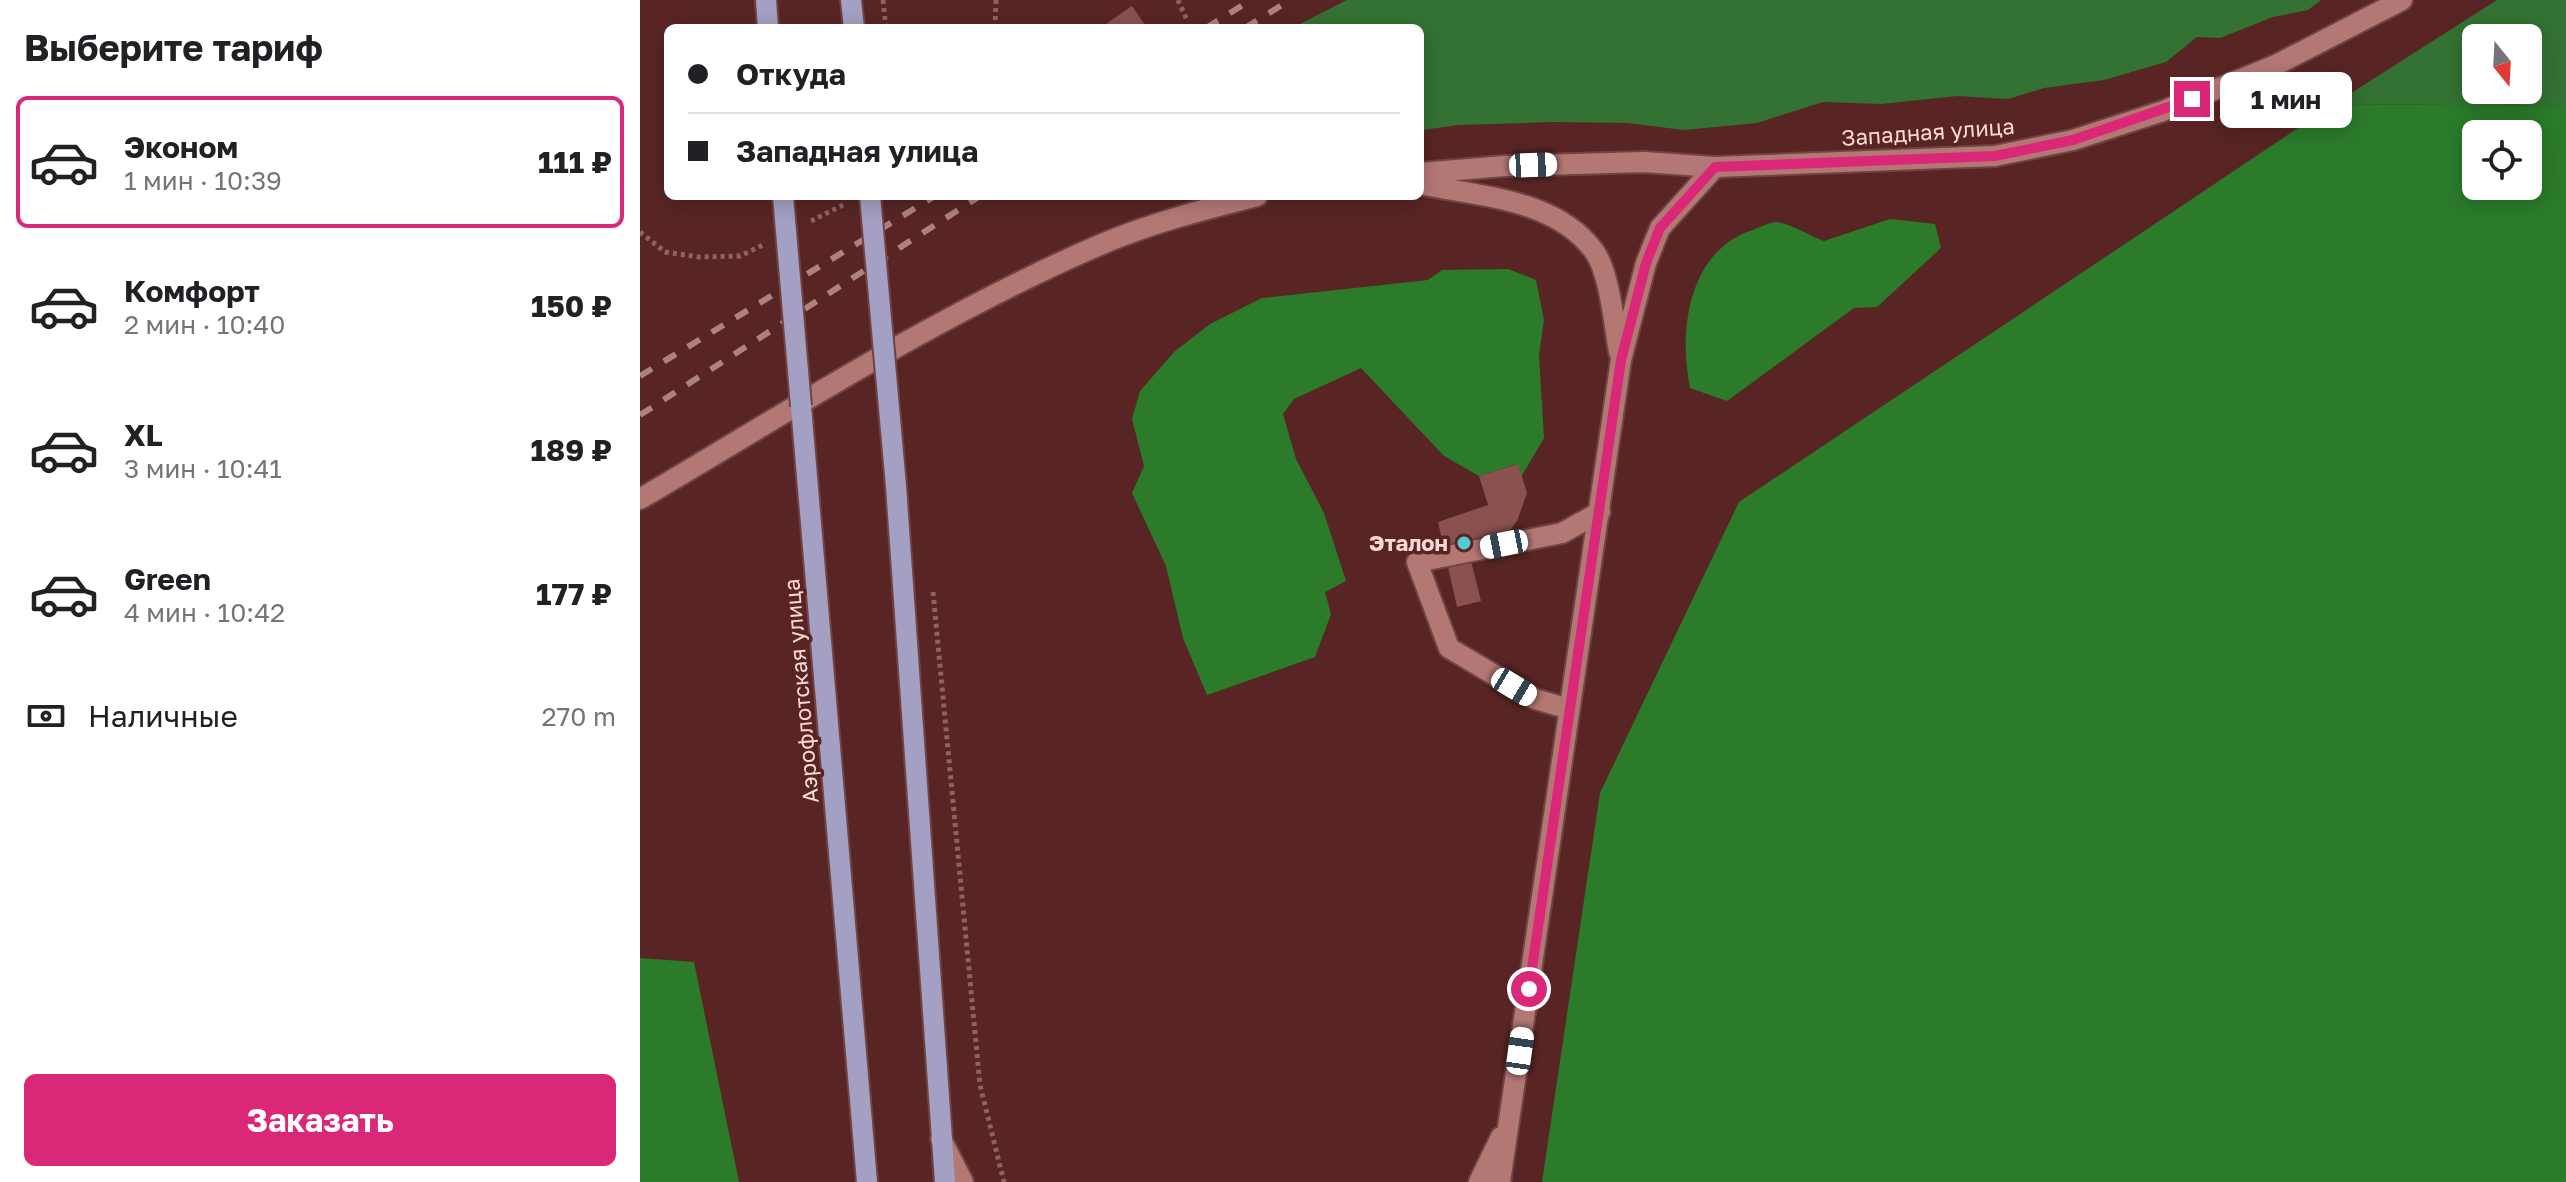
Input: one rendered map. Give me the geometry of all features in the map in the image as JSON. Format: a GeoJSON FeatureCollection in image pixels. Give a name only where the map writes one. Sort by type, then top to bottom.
{"type":"FeatureCollection","features":[{"type":"Feature","properties":{"kind":"main road"},"geometry":{"type":"LineString","coordinates":[[766,0],[768,24]]}},
{"type":"Feature","properties":{"kind":"main road"},"geometry":{"type":"LineString","coordinates":[[851,0],[854,24]]}},
{"type":"Feature","properties":{"kind":"main road","name":"Аэрофлотская улица"},"geometry":{"type":"LineString","coordinates":[[783,200],[867,1182]]}},
{"type":"Feature","properties":{"kind":"main road"},"geometry":{"type":"LineString","coordinates":[[870,200],[896,486],[945,1182]]}},
{"type":"Feature","properties":{"kind":"street","name":"Западная улица"},"geometry":{"type":"LineString","coordinates":[[1424,173],[1644,162],[1715,167],[1995,156],[2073,140],[2163,111],[2278,64],[2402,0]]}},
{"type":"Feature","properties":{"kind":"street"},"geometry":{"type":"LineString","coordinates":[[1500,1182],[1621,360],[1646,263],[1660,228],[1715,167]]}},
{"type":"Feature","properties":{"kind":"street"},"geometry":{"type":"LineString","coordinates":[[1424,185],[1538,208],[1572,230],[1595,252],[1607,289],[1621,360]]}},
{"type":"Feature","properties":{"kind":"street"},"geometry":{"type":"LineString","coordinates":[[640,499],[956,316],[1096,246],[1175,217],[1241,200]]}},
{"type":"Feature","properties":{"kind":"street"},"geometry":{"type":"LineString","coordinates":[[1569,709],[1535,699],[1449,648],[1417,562],[1562,533],[1600,512]]}},
{"type":"Feature","properties":{"kind":"street"},"geometry":{"type":"LineString","coordinates":[[1479,1182],[1508,1122]]}},
{"type":"Feature","properties":{"kind":"street"},"geometry":{"type":"LineString","coordinates":[[941,1139],[963,1182]]}},
{"type":"Feature","properties":{"kind":"path"},"geometry":{"type":"LineString","coordinates":[[883,0],[886,24]]}},
{"type":"Feature","properties":{"kind":"path"},"geometry":{"type":"LineString","coordinates":[[995,24],[996,0]]}},
{"type":"Feature","properties":{"kind":"path"},"geometry":{"type":"LineString","coordinates":[[1178,0],[1187,20]]}},
{"type":"Feature","properties":{"kind":"path"},"geometry":{"type":"LineString","coordinates":[[807,223],[847,203]]}},
{"type":"Feature","properties":{"kind":"path"},"geometry":{"type":"LineString","coordinates":[[640,232],[665,252],[699,257],[740,256],[766,243]]}},
{"type":"Feature","properties":{"kind":"path"},"geometry":{"type":"LineString","coordinates":[[932,577],[980,1085],[1004,1182]]}},
{"type":"Feature","properties":{"kind":"green space"},"geometry":{"type":"Polygon","coordinates":[[[1347,0],[2321,0],[2308,10],[2273,17],[2220,38],[2197,37],[2166,62],[2104,80],[2044,88],[2008,99],[1957,96],[1881,104],[1823,102],[1757,123],[1684,130],[1627,123],[1554,122],[1458,125],[1424,130],[1424,24],[1300,24],[1347,0]]]}},
{"type":"Feature","properties":{"kind":"green space"},"geometry":{"type":"Polygon","coordinates":[[[2497,0],[2566,0],[2566,106],[2334,104],[2497,0]]]}},
{"type":"Feature","properties":{"kind":"green space"},"geometry":{"type":"Polygon","coordinates":[[[2334,104],[2566,106],[2566,1182],[1542,1182],[1600,793],[1739,502],[2334,104]]]}},
{"type":"Feature","properties":{"kind":"green space"},"geometry":{"type":"Polygon","coordinates":[[[1890,219],[1935,224],[1941,248],[1877,307],[1854,308],[1727,401],[1690,388],[1686,341],[1693,294],[1714,255],[1731,240],[1777,222],[1824,241],[1890,219]]]}},
{"type":"Feature","properties":{"kind":"green space"},"geometry":{"type":"Polygon","coordinates":[[[1508,269],[1536,280],[1544,320],[1539,355],[1544,438],[1521,477],[1517,464],[1479,476],[1444,456],[1361,368],[1294,399],[1283,414],[1296,459],[1324,513],[1346,581],[1325,592],[1331,614],[1315,657],[1207,695],[1183,638],[1166,566],[1132,493],[1144,466],[1132,419],[1140,391],[1174,352],[1210,324],[1262,298],[1428,280],[1442,270],[1508,269]]]}},
{"type":"Feature","properties":{"kind":"green space"},"geometry":{"type":"Polygon","coordinates":[[[640,958],[694,962],[739,1182],[640,1182],[640,958]]]}},
{"type":"Feature","properties":{"kind":"building"},"geometry":{"type":"Polygon","coordinates":[[[1132,6],[1144,24],[1106,24],[1132,6]]]}},
{"type":"Feature","properties":{"kind":"building"},"geometry":{"type":"Polygon","coordinates":[[[1518,464],[1527,493],[1517,521],[1499,546],[1471,561],[1481,601],[1457,607],[1438,522],[1488,505],[1479,476],[1518,464]]]}},
{"type":"Feature","properties":{"kind":"railway"},"geometry":{"type":"LineString","coordinates":[[1212,24],[1251,0]]}},
{"type":"Feature","properties":{"kind":"railway"},"geometry":{"type":"LineString","coordinates":[[1251,24],[1290,0]]}},
{"type":"Feature","properties":{"kind":"railway"},"geometry":{"type":"LineString","coordinates":[[640,376],[928,200]]}},
{"type":"Feature","properties":{"kind":"railway"},"geometry":{"type":"LineString","coordinates":[[640,415],[974,200]]}},
{"type":"Feature","properties":{"kind":"place","name":"Эталон"},"geometry":{"type":"Point","coordinates":[1464,543]}},
{"type":"Feature","properties":{"kind":"route"},"geometry":{"type":"LineString","coordinates":[[1529,989],[1621,360],[1646,263],[1660,228],[1682,200],[1715,167],[1995,156],[2073,140],[2192,99]]}}]}
